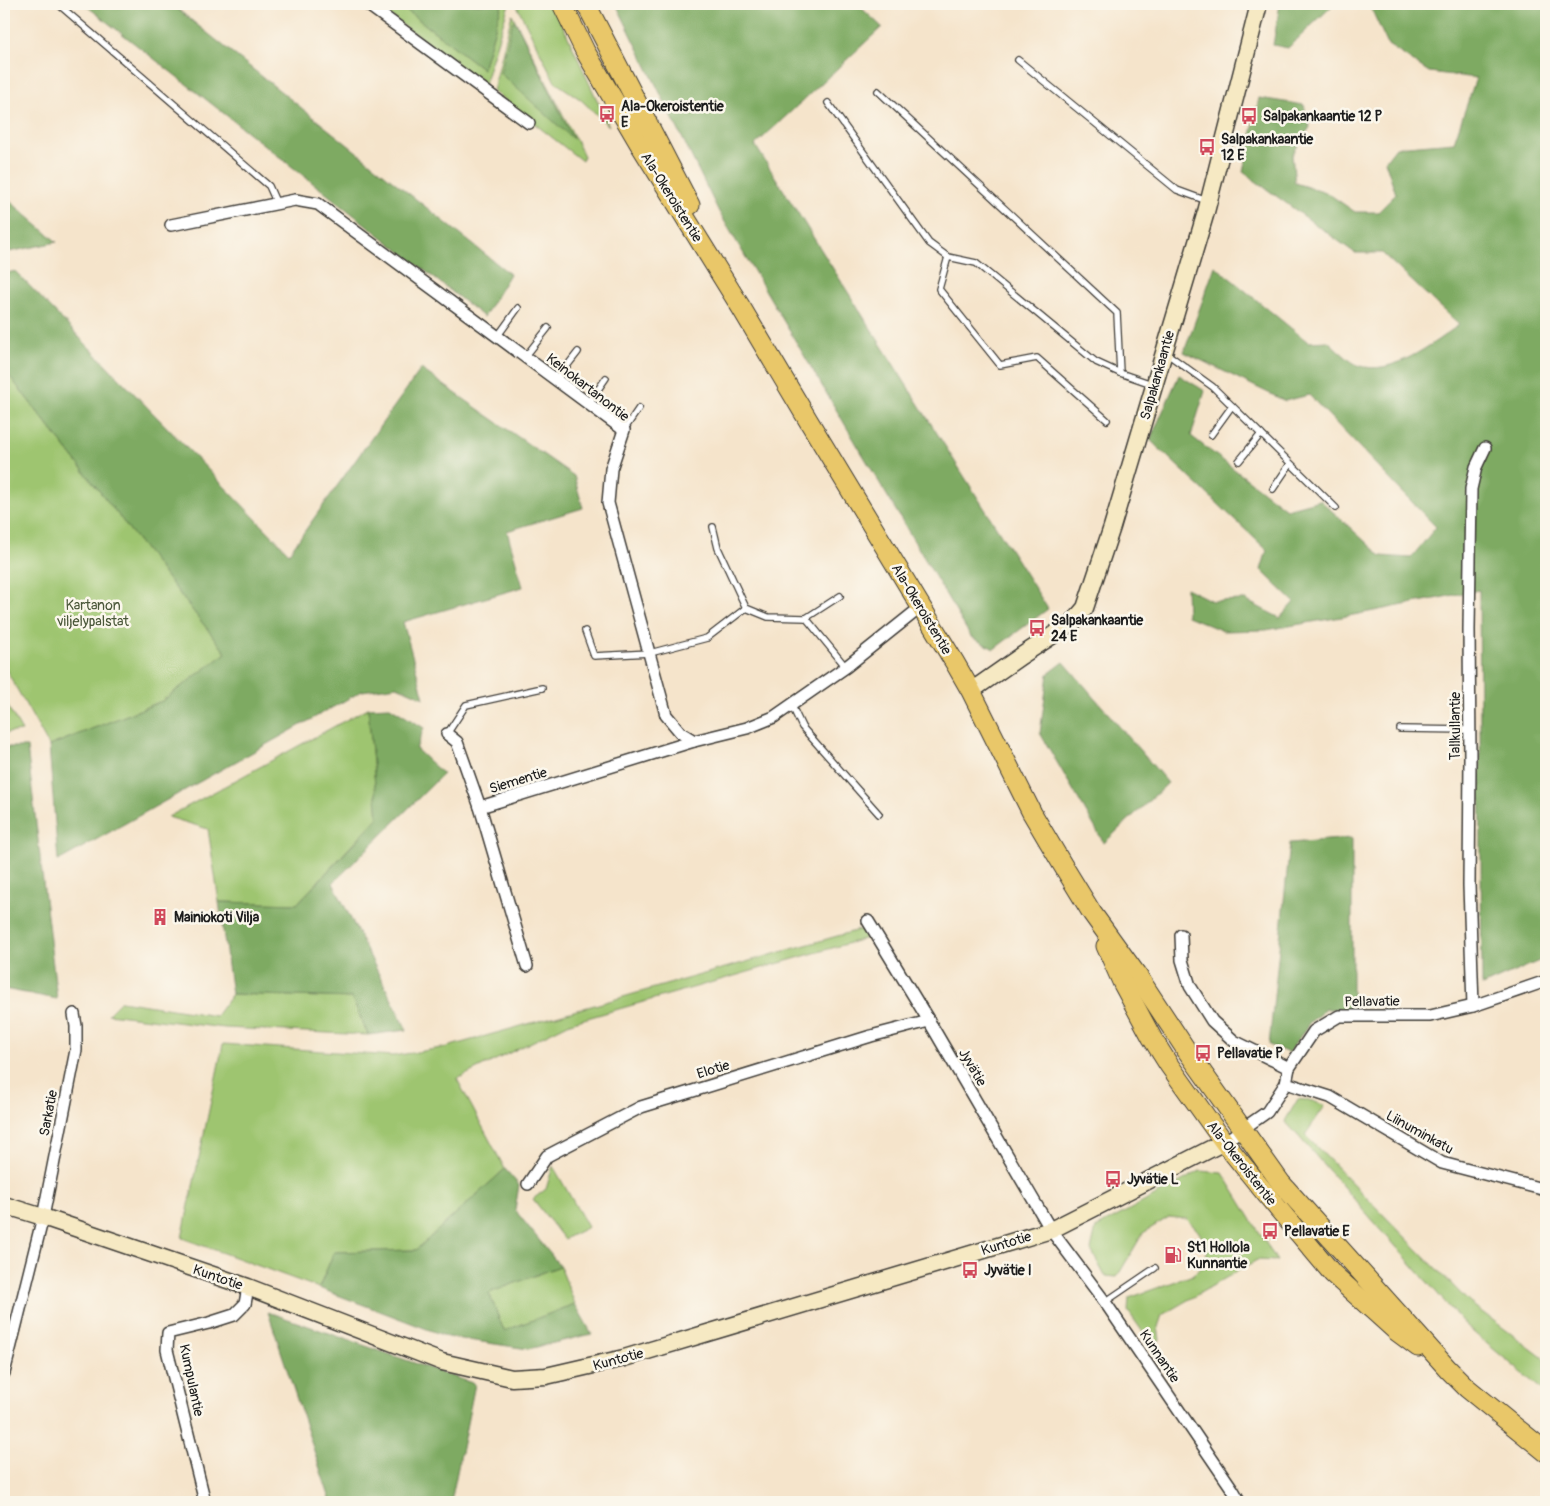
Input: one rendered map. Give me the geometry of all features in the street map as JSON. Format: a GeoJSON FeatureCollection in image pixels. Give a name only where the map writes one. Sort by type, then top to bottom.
{"type":"FeatureCollection","features":[{"type":"Feature","properties":{"kind":"main road","name":"Ala-Okeroistentie"},"geometry":{"type":"LineString","coordinates":[[562,4],[585,51],[639,143],[742,309],[972,692],[1032,812],[1092,913],[1281,1183],[1448,1369],[1468,1388],[1546,1452]]}},
{"type":"Feature","properties":{"kind":"main road","name":"Ala-Okeroistentie"},"geometry":{"type":"LineString","coordinates":[[586,4],[655,135],[742,309]]}},
{"type":"Feature","properties":{"kind":"main road","name":"Ala-Okeroistentie"},"geometry":{"type":"LineString","coordinates":[[1092,913],[1123,984],[1152,1038],[1224,1142],[1333,1274],[1395,1330],[1448,1369]]}},
{"type":"Feature","properties":{"kind":"street"},"geometry":{"type":"LineString","coordinates":[[367,4],[529,124]]}},
{"type":"Feature","properties":{"kind":"street","name":"Salpakankaantie"},"geometry":{"type":"LineString","coordinates":[[972,692],[1021,656],[1073,622],[1085,608],[1095,581],[1208,201],[1259,4]]}},
{"type":"Feature","properties":{"kind":"street","name":"Keinokartanontie"},"geometry":{"type":"LineString","coordinates":[[171,224],[295,200],[318,204],[624,430],[611,469],[608,502],[666,715],[681,733],[694,741]]}},
{"type":"Feature","properties":{"kind":"street","name":"Tallkullantie"},"geometry":{"type":"LineString","coordinates":[[1473,1006],[1468,885],[1471,489],[1476,467],[1485,448]]}},
{"type":"Feature","properties":{"kind":"street"},"geometry":{"type":"LineString","coordinates":[[694,741],[747,728],[774,717],[846,667],[921,607]]}},
{"type":"Feature","properties":{"kind":"street"},"geometry":{"type":"LineString","coordinates":[[447,734],[457,742],[480,807]]}},
{"type":"Feature","properties":{"kind":"street","name":"Siementie"},"geometry":{"type":"LineString","coordinates":[[526,966],[480,807],[694,741]]}},
{"type":"Feature","properties":{"kind":"street","name":"Jyvätie"},"geometry":{"type":"LineString","coordinates":[[868,921],[1051,1230]]}},
{"type":"Feature","properties":{"kind":"street"},"geometry":{"type":"LineString","coordinates":[[1181,934],[1182,960],[1190,986],[1212,1021],[1234,1041],[1289,1068]]}},
{"type":"Feature","properties":{"kind":"street","name":"Pellavatie"},"geometry":{"type":"LineString","coordinates":[[1224,1142],[1267,1112],[1286,1083],[1289,1068],[1314,1030],[1338,1016],[1430,1016],[1473,1006],[1546,981]]}},
{"type":"Feature","properties":{"kind":"street","name":"Sarkatie"},"geometry":{"type":"LineString","coordinates":[[4,1373],[43,1216],[76,1050],[74,1014]]}},
{"type":"Feature","properties":{"kind":"street","name":"Elotie"},"geometry":{"type":"LineString","coordinates":[[528,1184],[547,1156],[641,1107],[862,1039],[928,1021]]}},
{"type":"Feature","properties":{"kind":"street","name":"Liinuminkatu"},"geometry":{"type":"LineString","coordinates":[[1286,1083],[1330,1098],[1442,1163],[1546,1190]]}},
{"type":"Feature","properties":{"kind":"street","name":"Kuntotie"},"geometry":{"type":"LineString","coordinates":[[4,1205],[43,1216],[248,1287],[442,1362],[512,1378],[546,1376],[624,1358],[1051,1230],[1224,1142]]}},
{"type":"Feature","properties":{"kind":"street","name":"Kunnantie"},"geometry":{"type":"LineString","coordinates":[[1051,1230],[1105,1302],[1240,1502]]}},
{"type":"Feature","properties":{"kind":"street","name":"Kumpulantie"},"geometry":{"type":"LineString","coordinates":[[205,1502],[167,1350],[168,1333],[234,1315],[245,1304],[248,1287]]}},
{"type":"Feature","properties":{"kind":"lane"},"geometry":{"type":"LineString","coordinates":[[58,4],[269,186],[278,204]]}},
{"type":"Feature","properties":{"kind":"lane"},"geometry":{"type":"LineString","coordinates":[[1018,60],[1177,190],[1208,201]]}},
{"type":"Feature","properties":{"kind":"lane"},"geometry":{"type":"LineString","coordinates":[[878,91],[1117,313],[1120,373]]}},
{"type":"Feature","properties":{"kind":"lane"},"geometry":{"type":"LineString","coordinates":[[828,102],[929,243],[948,257],[976,264],[1096,362],[1154,385]]}},
{"type":"Feature","properties":{"kind":"lane"},"geometry":{"type":"LineString","coordinates":[[948,257],[939,288],[1000,365],[1037,358],[1107,420]]}},
{"type":"Feature","properties":{"kind":"lane"},"geometry":{"type":"LineString","coordinates":[[497,336],[518,308]]}},
{"type":"Feature","properties":{"kind":"lane"},"geometry":{"type":"LineString","coordinates":[[525,357],[548,328]]}},
{"type":"Feature","properties":{"kind":"lane"},"geometry":{"type":"LineString","coordinates":[[556,380],[578,352]]}},
{"type":"Feature","properties":{"kind":"lane"},"geometry":{"type":"LineString","coordinates":[[1164,352],[1213,387],[1336,508]]}},
{"type":"Feature","properties":{"kind":"lane"},"geometry":{"type":"LineString","coordinates":[[588,404],[606,378]]}},
{"type":"Feature","properties":{"kind":"lane"},"geometry":{"type":"LineString","coordinates":[[1212,435],[1232,406]]}},
{"type":"Feature","properties":{"kind":"lane"},"geometry":{"type":"LineString","coordinates":[[624,430],[639,408]]}},
{"type":"Feature","properties":{"kind":"lane"},"geometry":{"type":"LineString","coordinates":[[1238,461],[1260,434]]}},
{"type":"Feature","properties":{"kind":"lane"},"geometry":{"type":"LineString","coordinates":[[1273,488],[1290,464]]}},
{"type":"Feature","properties":{"kind":"lane"},"geometry":{"type":"LineString","coordinates":[[713,526],[718,548],[746,608],[768,617],[806,618],[840,596]]}},
{"type":"Feature","properties":{"kind":"lane"},"geometry":{"type":"LineString","coordinates":[[585,631],[594,656],[650,653],[707,638],[746,608]]}},
{"type":"Feature","properties":{"kind":"lane"},"geometry":{"type":"LineString","coordinates":[[806,618],[846,667]]}},
{"type":"Feature","properties":{"kind":"lane"},"geometry":{"type":"LineString","coordinates":[[447,734],[466,705],[542,688]]}},
{"type":"Feature","properties":{"kind":"lane"},"geometry":{"type":"LineString","coordinates":[[792,706],[802,728],[879,814]]}},
{"type":"Feature","properties":{"kind":"lane"},"geometry":{"type":"LineString","coordinates":[[1400,729],[1470,730]]}},
{"type":"Feature","properties":{"kind":"lane"},"geometry":{"type":"LineString","coordinates":[[1105,1302],[1155,1268]]}},
{"type":"Feature","properties":{"kind":"green space"},"geometry":{"type":"Polygon","coordinates":[[[84,4],[171,4],[510,274],[484,317],[84,4]]]}},
{"type":"Feature","properties":{"kind":"green space"},"geometry":{"type":"Polygon","coordinates":[[[374,4],[400,4],[483,69],[502,4],[509,4],[484,85],[374,4]]]}},
{"type":"Feature","properties":{"kind":"green space"},"geometry":{"type":"Polygon","coordinates":[[[400,4],[502,4],[483,69],[401,6],[400,4]]]}},
{"type":"Feature","properties":{"kind":"green space"},"geometry":{"type":"Polygon","coordinates":[[[516,4],[553,4],[609,126],[580,99],[555,82],[516,4]]]}},
{"type":"Feature","properties":{"kind":"green space"},"geometry":{"type":"Polygon","coordinates":[[[616,4],[857,4],[882,27],[755,145],[1048,609],[994,649],[971,637],[719,212],[616,4]]]}},
{"type":"Feature","properties":{"kind":"green space"},"geometry":{"type":"Polygon","coordinates":[[[1280,4],[1334,4],[1288,48],[1273,45],[1280,4]]]}},
{"type":"Feature","properties":{"kind":"green space"},"geometry":{"type":"Polygon","coordinates":[[[1341,4],[1546,4],[1546,958],[1482,986],[1479,590],[1266,630],[1223,631],[1187,616],[1186,588],[1212,601],[1245,600],[1280,618],[1294,602],[1261,570],[1267,550],[1150,440],[1179,375],[1205,391],[1191,436],[1286,509],[1320,500],[1381,556],[1411,558],[1436,527],[1309,395],[1285,401],[1184,352],[1215,266],[1308,342],[1328,341],[1358,365],[1371,368],[1398,363],[1425,349],[1459,325],[1382,253],[1355,253],[1243,172],[1259,98],[1304,105],[1310,127],[1292,155],[1295,183],[1329,194],[1355,212],[1378,212],[1396,194],[1385,161],[1396,147],[1454,142],[1476,78],[1429,72],[1388,45],[1370,6],[1341,4]]]}},
{"type":"Feature","properties":{"kind":"green space"},"geometry":{"type":"Polygon","coordinates":[[[512,14],[584,156],[582,161],[493,91],[512,14]]]}},
{"type":"Feature","properties":{"kind":"green space"},"geometry":{"type":"Polygon","coordinates":[[[513,21],[516,22],[573,139],[500,73],[513,21]]]}},
{"type":"Feature","properties":{"kind":"green space"},"geometry":{"type":"Polygon","coordinates":[[[4,196],[57,242],[4,253],[4,196]]]}},
{"type":"Feature","properties":{"kind":"green space"},"geometry":{"type":"Polygon","coordinates":[[[15,271],[289,553],[421,369],[574,476],[583,508],[507,531],[523,587],[403,622],[424,698],[397,686],[362,691],[58,861],[49,746],[162,701],[226,653],[4,369],[4,274],[15,271]]]}},
{"type":"Feature","properties":{"kind":"green space","name":"Kartanon viljelypalstat"},"geometry":{"type":"Polygon","coordinates":[[[4,369],[226,653],[162,701],[49,746],[4,666],[4,369]]]}},
{"type":"Feature","properties":{"kind":"green space"},"geometry":{"type":"Polygon","coordinates":[[[1064,662],[1168,783],[1104,843],[1040,733],[1048,674],[1064,662]]]}},
{"type":"Feature","properties":{"kind":"green space"},"geometry":{"type":"Polygon","coordinates":[[[4,700],[22,731],[6,733],[4,730],[4,700]]]}},
{"type":"Feature","properties":{"kind":"green space"},"geometry":{"type":"Polygon","coordinates":[[[390,707],[424,728],[416,749],[443,774],[333,883],[407,1030],[368,1035],[352,998],[232,994],[219,902],[297,904],[378,818],[368,708],[390,707]]]}},
{"type":"Feature","properties":{"kind":"green space"},"geometry":{"type":"Polygon","coordinates":[[[368,708],[378,817],[297,904],[219,902],[208,829],[168,817],[368,708]]]}},
{"type":"Feature","properties":{"kind":"green space"},"geometry":{"type":"Polygon","coordinates":[[[4,747],[27,747],[57,999],[4,989],[4,747]]]}},
{"type":"Feature","properties":{"kind":"green space"},"geometry":{"type":"Polygon","coordinates":[[[1352,838],[1352,1009],[1326,1009],[1310,1022],[1289,1053],[1269,1045],[1290,843],[1352,838]]]}},
{"type":"Feature","properties":{"kind":"green space"},"geometry":{"type":"Polygon","coordinates":[[[862,929],[867,938],[570,1023],[457,1079],[505,1169],[416,1250],[334,1252],[319,1288],[182,1238],[223,1044],[393,1056],[447,1047],[862,929]]]}},
{"type":"Feature","properties":{"kind":"green space"},"geometry":{"type":"Polygon","coordinates":[[[232,994],[352,998],[368,1035],[225,1028],[108,1014],[121,1001],[216,1016],[232,994]]]}},
{"type":"Feature","properties":{"kind":"green space"},"geometry":{"type":"Polygon","coordinates":[[[1298,1099],[1313,1101],[1325,1106],[1305,1135],[1470,1303],[1546,1360],[1546,1393],[1467,1327],[1285,1121],[1298,1099]]]}},
{"type":"Feature","properties":{"kind":"green space"},"geometry":{"type":"Polygon","coordinates":[[[553,1166],[588,1227],[564,1239],[533,1199],[546,1189],[553,1166]]]}},
{"type":"Feature","properties":{"kind":"green space"},"geometry":{"type":"Polygon","coordinates":[[[505,1169],[519,1185],[515,1210],[560,1266],[489,1293],[504,1331],[575,1304],[592,1334],[528,1349],[448,1337],[319,1288],[334,1252],[416,1250],[505,1169]]]}},
{"type":"Feature","properties":{"kind":"green space"},"geometry":{"type":"Polygon","coordinates":[[[1200,1171],[1223,1173],[1277,1261],[1257,1260],[1162,1315],[1158,1327],[1160,1340],[1152,1345],[1128,1311],[1129,1298],[1193,1275],[1205,1263],[1208,1247],[1198,1231],[1187,1219],[1169,1217],[1143,1233],[1117,1277],[1105,1276],[1091,1250],[1096,1228],[1200,1171]]]}},
{"type":"Feature","properties":{"kind":"green space"},"geometry":{"type":"Polygon","coordinates":[[[560,1266],[575,1304],[504,1331],[489,1293],[560,1266]]]}},
{"type":"Feature","properties":{"kind":"green space"},"geometry":{"type":"Polygon","coordinates":[[[268,1312],[475,1384],[451,1502],[331,1502],[268,1312]]]}},
{"type":"Feature","properties":{"kind":"place","name":"Ala-Okeroistentie E"},"geometry":{"type":"Point","coordinates":[607,114]}},
{"type":"Feature","properties":{"kind":"place","name":"Salpakankaantie 12 P"},"geometry":{"type":"Point","coordinates":[1249,116]}},
{"type":"Feature","properties":{"kind":"place","name":"Salpakankaantie 12 E"},"geometry":{"type":"Point","coordinates":[1207,147]}},
{"type":"Feature","properties":{"kind":"place","name":"Salpakankaantie 24 E"},"geometry":{"type":"Point","coordinates":[1037,628]}},
{"type":"Feature","properties":{"kind":"place","name":"Mainiokoti Vilja"},"geometry":{"type":"Point","coordinates":[160,917]}},
{"type":"Feature","properties":{"kind":"place","name":"Pellavatie P"},"geometry":{"type":"Point","coordinates":[1203,1053]}},
{"type":"Feature","properties":{"kind":"place","name":"Jyvätie L"},"geometry":{"type":"Point","coordinates":[1113,1179]}},
{"type":"Feature","properties":{"kind":"place","name":"Pellavatie E"},"geometry":{"type":"Point","coordinates":[1270,1231]}},
{"type":"Feature","properties":{"kind":"place","name":"St1 Hollola Kunnantie"},"geometry":{"type":"Point","coordinates":[1173,1255]}},
{"type":"Feature","properties":{"kind":"place","name":"Jyvätie I"},"geometry":{"type":"Point","coordinates":[970,1270]}}]}
